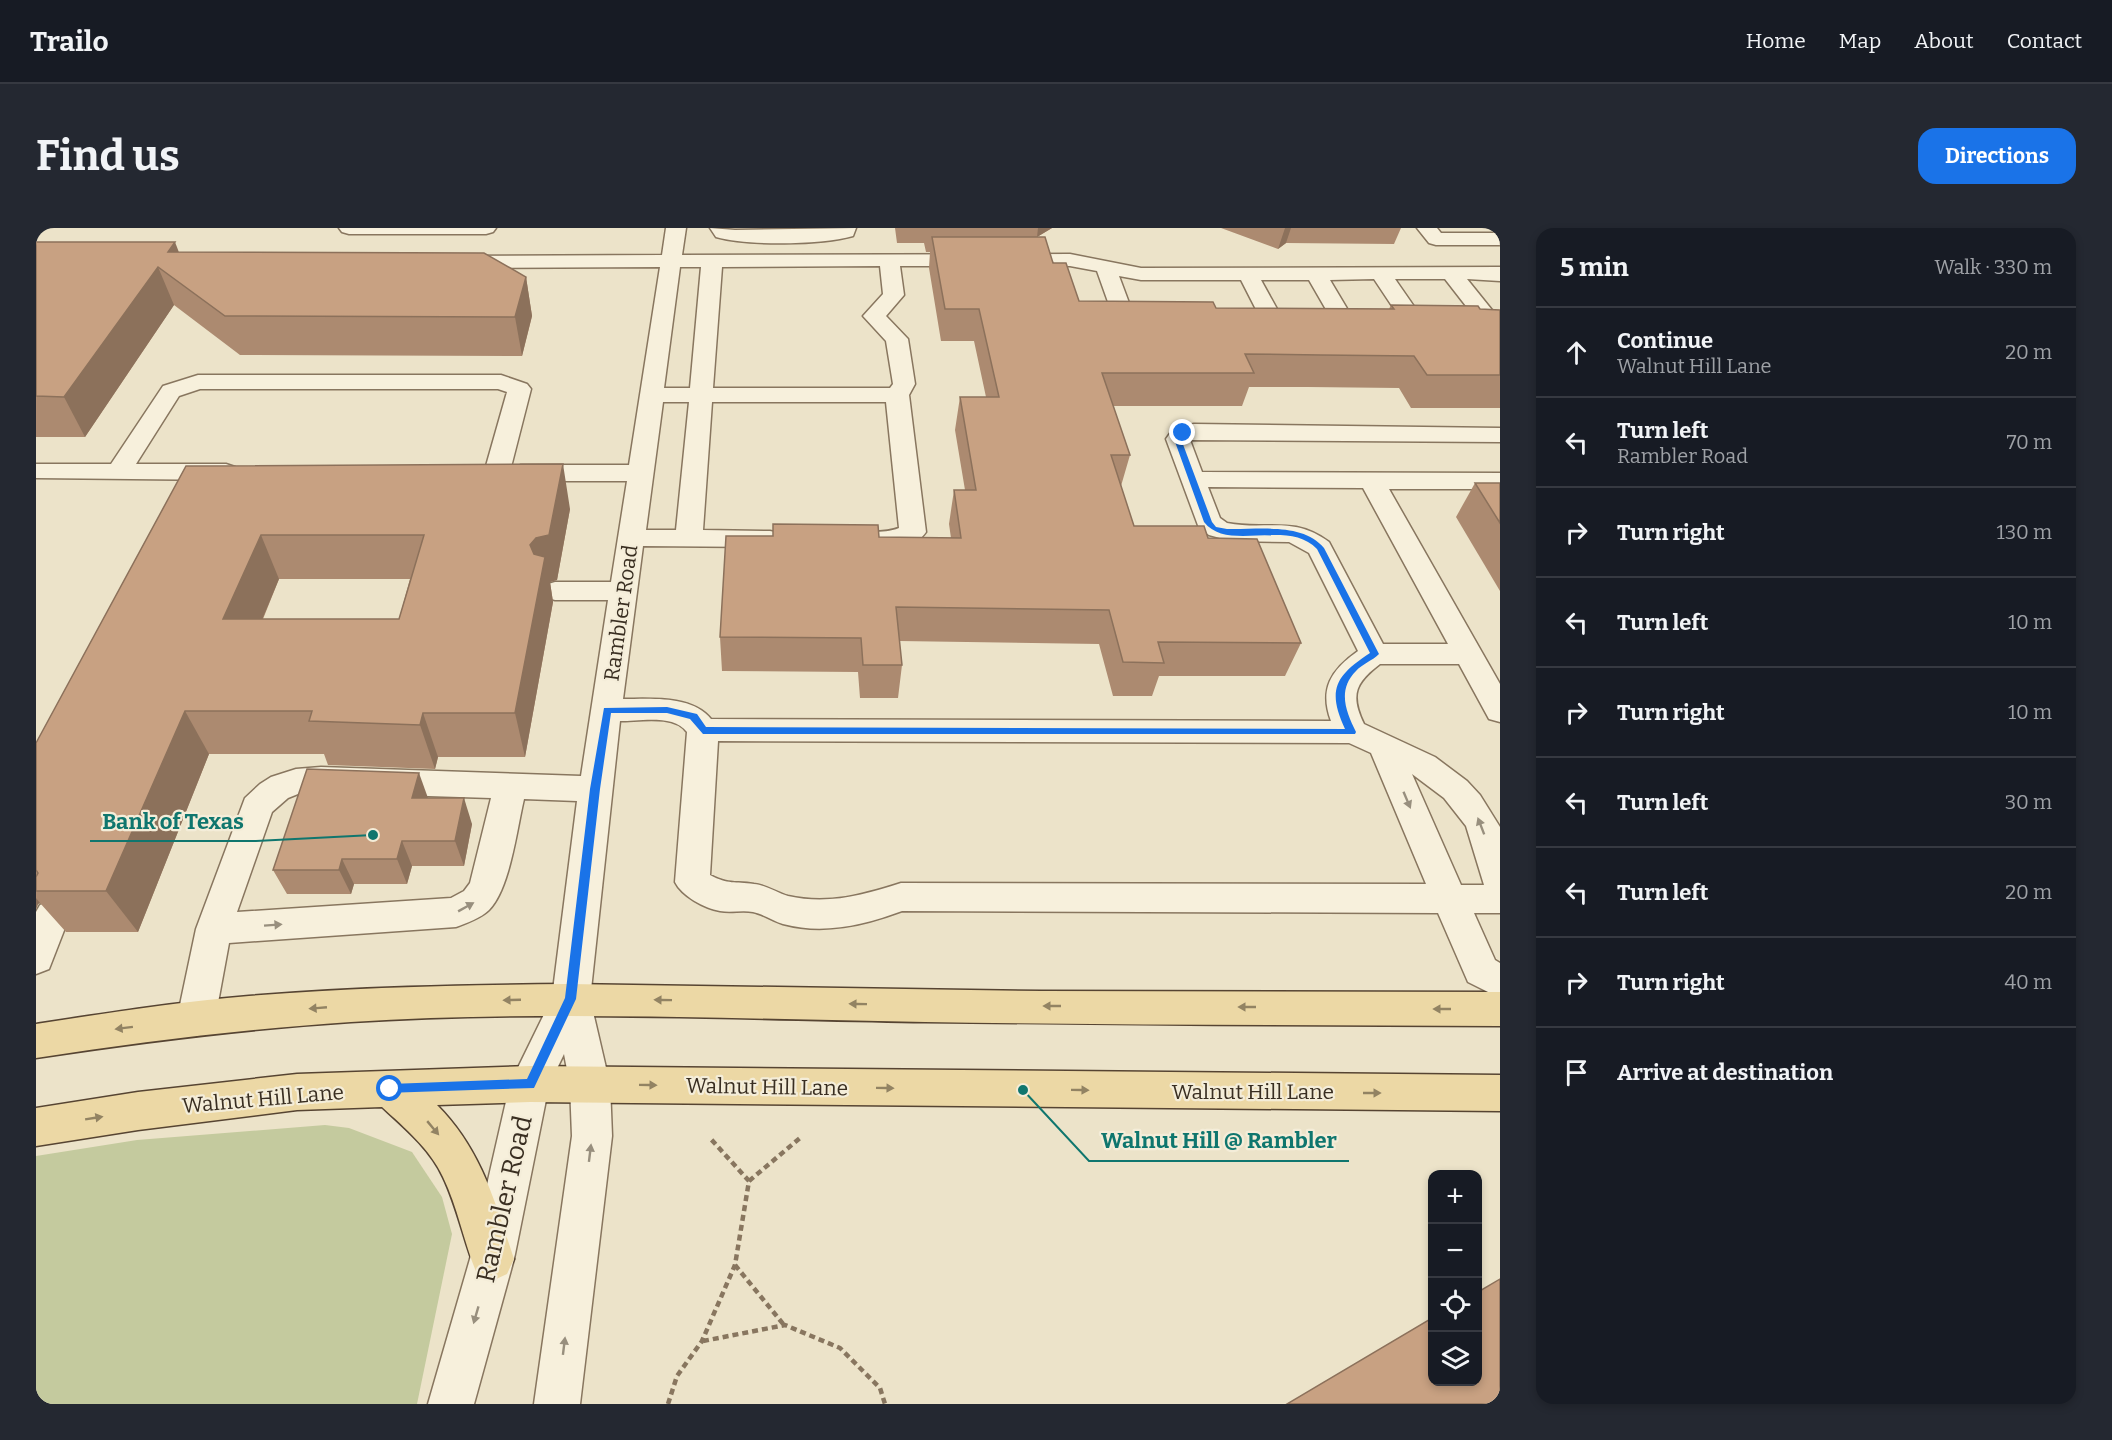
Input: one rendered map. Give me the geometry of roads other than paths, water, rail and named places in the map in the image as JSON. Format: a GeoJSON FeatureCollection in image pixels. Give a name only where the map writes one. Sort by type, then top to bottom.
{"type":"FeatureCollection","features":[{"type":"Feature","properties":{"kind":"main road"},"geometry":{"type":"LineString","coordinates":[[36,1041],[86,1032],[196,1019],[361,1005],[571,999],[928,1005],[1500,1009]]}},
{"type":"Feature","properties":{"kind":"main road","name":"Walnut Hill Lane"},"geometry":{"type":"LineString","coordinates":[[36,1127],[138,1111],[297,1092],[530,1084],[1500,1093]]}},
{"type":"Feature","properties":{"kind":"main road"},"geometry":{"type":"LineString","coordinates":[[390,1089],[428,1122],[452,1153],[492,1259]]}},
{"type":"Feature","properties":{"kind":"street"},"geometry":{"type":"LineString","coordinates":[[349,228],[486,228]]}},
{"type":"Feature","properties":{"kind":"street","name":"Rambler Road"},"geometry":{"type":"LineString","coordinates":[[557,1404],[592,1136],[590,1085],[571,999],[595,789],[676,228]]}},
{"type":"Feature","properties":{"kind":"street"},"geometry":{"type":"LineString","coordinates":[[720,228],[723,233],[734,236],[832,236],[846,232],[846,228]]}},
{"type":"Feature","properties":{"kind":"street"},"geometry":{"type":"LineString","coordinates":[[1422,229],[1436,239],[1500,239]]}},
{"type":"Feature","properties":{"kind":"street"},"geometry":{"type":"LineString","coordinates":[[832,540],[892,541],[913,532],[897,395],[904,384],[897,339],[874,316],[894,295],[889,260]]}},
{"type":"Feature","properties":{"kind":"street"},"geometry":{"type":"LineString","coordinates":[[441,262],[1070,260],[1142,274],[1499,274]]}},
{"type":"Feature","properties":{"kind":"street"},"geometry":{"type":"LineString","coordinates":[[689,538],[703,395],[712,261]]}},
{"type":"Feature","properties":{"kind":"street"},"geometry":{"type":"LineString","coordinates":[[1105,266],[1126,325],[1169,326]]}},
{"type":"Feature","properties":{"kind":"street"},"geometry":{"type":"LineString","coordinates":[[1380,273],[1418,328]]}},
{"type":"Feature","properties":{"kind":"street"},"geometry":{"type":"LineString","coordinates":[[1451,273],[1497,328]]}},
{"type":"Feature","properties":{"kind":"street"},"geometry":{"type":"LineString","coordinates":[[1180,274],[1188,295]]}},
{"type":"Feature","properties":{"kind":"street"},"geometry":{"type":"LineString","coordinates":[[1248,274],[1266,327],[1300,327]]}},
{"type":"Feature","properties":{"kind":"street"},"geometry":{"type":"LineString","coordinates":[[1316,274],[1347,327]]}},
{"type":"Feature","properties":{"kind":"street"},"geometry":{"type":"LineString","coordinates":[[1324,327],[1371,327]]}},
{"type":"Feature","properties":{"kind":"street"},"geometry":{"type":"LineString","coordinates":[[1394,328],[1440,328]]}},
{"type":"Feature","properties":{"kind":"street"},"geometry":{"type":"LineString","coordinates":[[1473,328],[1497,328]]}},
{"type":"Feature","properties":{"kind":"street"},"geometry":{"type":"LineString","coordinates":[[118,472],[171,391],[198,382],[501,382],[519,389],[485,473],[642,473]]}},
{"type":"Feature","properties":{"kind":"street"},"geometry":{"type":"LineString","coordinates":[[653,396],[897,395]]}},
{"type":"Feature","properties":{"kind":"street"},"geometry":{"type":"LineString","coordinates":[[1374,654],[1320,548],[1311,538],[1289,533],[1227,532],[1213,528],[1208,522],[1178,439],[1183,433],[1206,431],[1500,435]]}},
{"type":"Feature","properties":{"kind":"street"},"geometry":{"type":"LineString","coordinates":[[36,471],[248,472]]}},
{"type":"Feature","properties":{"kind":"street"},"geometry":{"type":"LineString","coordinates":[[1194,479],[1500,481]]}},
{"type":"Feature","properties":{"kind":"street"},"geometry":{"type":"LineString","coordinates":[[1372,481],[1500,711]]}},
{"type":"Feature","properties":{"kind":"street"},"geometry":{"type":"LineString","coordinates":[[633,537],[797,540]]}},
{"type":"Feature","properties":{"kind":"street"},"geometry":{"type":"LineString","coordinates":[[555,591],[624,591]]}},
{"type":"Feature","properties":{"kind":"street"},"geometry":{"type":"LineString","coordinates":[[1352,732],[1342,712],[1339,690],[1352,669],[1374,654],[1469,654]]}},
{"type":"Feature","properties":{"kind":"street"},"geometry":{"type":"LineString","coordinates":[[607,710],[667,710],[693,717],[703,730],[692,882],[720,897],[755,898],[785,910],[814,914],[840,914],[873,907],[901,897],[1500,899]]}},
{"type":"Feature","properties":{"kind":"street"},"geometry":{"type":"LineString","coordinates":[[703,730],[1352,732],[1426,767],[1464,796],[1481,822],[1500,882]]}},
{"type":"Feature","properties":{"kind":"street"},"geometry":{"type":"LineString","coordinates":[[1384,746],[1481,971],[1500,982]]}},
{"type":"Feature","properties":{"kind":"street"},"geometry":{"type":"LineString","coordinates":[[196,1019],[214,929],[257,807],[266,795],[282,785],[303,780],[428,782],[510,788],[595,789]]}},
{"type":"Feature","properties":{"kind":"street"},"geometry":{"type":"LineString","coordinates":[[214,929],[456,912],[476,901],[486,888],[510,788]]}},
{"type":"Feature","properties":{"kind":"street"},"geometry":{"type":"LineString","coordinates":[[36,958],[52,915]]}},
{"type":"Feature","properties":{"kind":"street","name":"Rambler Road"},"geometry":{"type":"LineString","coordinates":[[451,1404],[492,1259],[530,1084],[571,999]]}},
{"type":"Feature","properties":{"kind":"place","name":"Bank of Texas"},"geometry":{"type":"Point","coordinates":[373,835]}},
{"type":"Feature","properties":{"kind":"place","name":"Walnut Hill @ Rambler"},"geometry":{"type":"Point","coordinates":[1023,1090]}}]}
